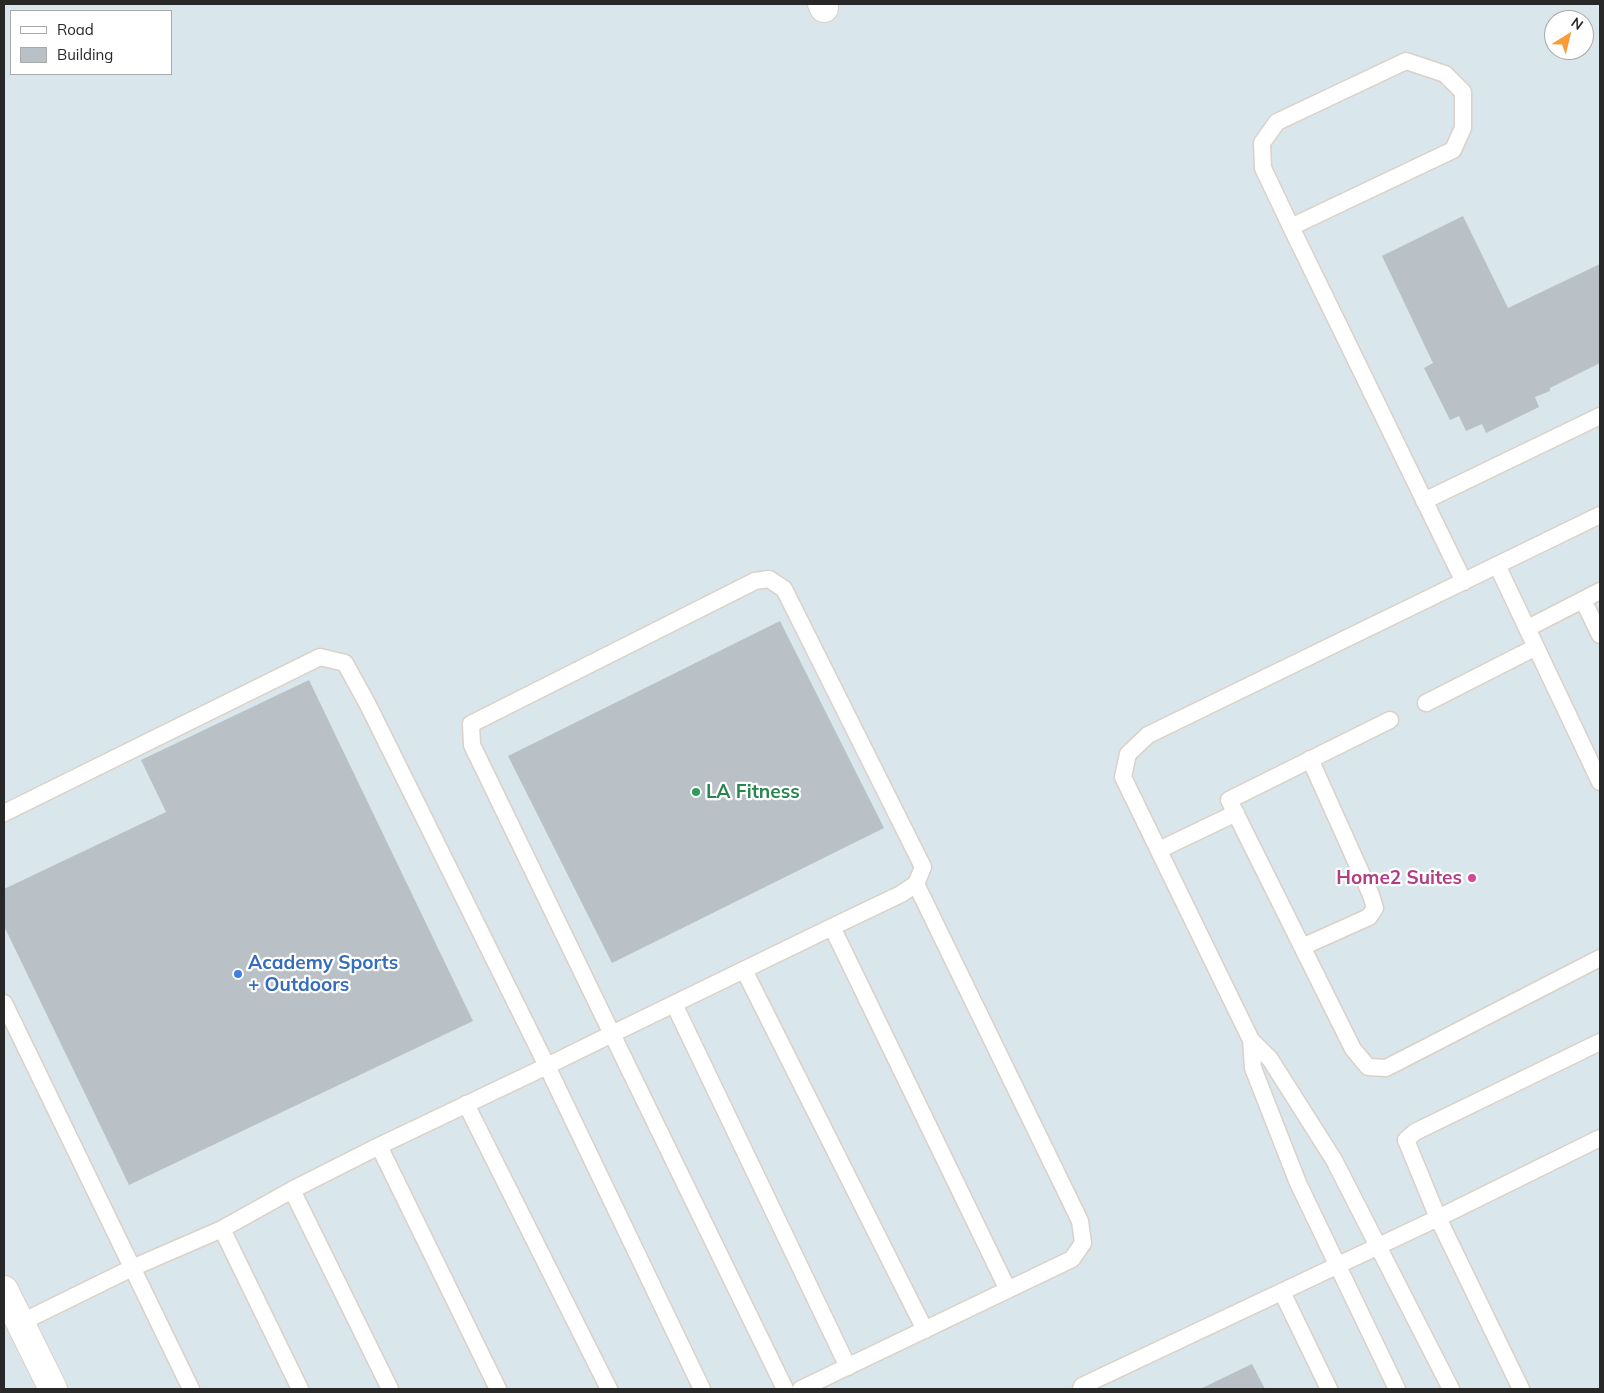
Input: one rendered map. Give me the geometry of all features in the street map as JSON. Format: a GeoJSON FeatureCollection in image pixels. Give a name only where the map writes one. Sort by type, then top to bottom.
{"type":"FeatureCollection","features":[{"type":"Feature","properties":{"kind":"street"},"geometry":{"type":"LineString","coordinates":[[4,1290],[53,1389]]}},
{"type":"Feature","properties":{"kind":"lane"},"geometry":{"type":"LineString","coordinates":[[1291,227],[1453,150],[1463,128],[1463,92],[1444,74],[1406,61],[1277,122],[1262,143],[1263,168],[1291,227],[1424,501],[1464,582]]}},
{"type":"Feature","properties":{"kind":"lane"},"geometry":{"type":"LineString","coordinates":[[1424,501],[1600,416]]}},
{"type":"Feature","properties":{"kind":"lane"},"geometry":{"type":"LineString","coordinates":[[1451,1389],[1334,1160],[1270,1060],[1251,1040],[1123,777],[1128,754],[1148,735],[1600,515]]}},
{"type":"Feature","properties":{"kind":"lane"},"geometry":{"type":"LineString","coordinates":[[1498,565],[1600,782]]}},
{"type":"Feature","properties":{"kind":"lane"},"geometry":{"type":"LineString","coordinates":[[20,1323],[132,1268],[222,1229],[292,1190],[378,1146],[547,1066],[612,1034],[900,894],[916,884],[923,867],[784,589],[769,579],[755,581],[471,724],[472,745],[612,1034],[785,1389]]}},
{"type":"Feature","properties":{"kind":"lane"},"geometry":{"type":"LineString","coordinates":[[1528,628],[1600,591]]}},
{"type":"Feature","properties":{"kind":"lane"},"geometry":{"type":"LineString","coordinates":[[1583,600],[1600,635]]}},
{"type":"Feature","properties":{"kind":"lane"},"geometry":{"type":"LineString","coordinates":[[1426,703],[1536,647]]}},
{"type":"Feature","properties":{"kind":"lane"},"geometry":{"type":"LineString","coordinates":[[4,813],[320,657],[345,663],[368,705],[547,1066],[702,1389]]}},
{"type":"Feature","properties":{"kind":"lane"},"geometry":{"type":"LineString","coordinates":[[1390,720],[1229,800],[1353,1049],[1368,1067],[1386,1068],[1600,958]]}},
{"type":"Feature","properties":{"kind":"lane"},"geometry":{"type":"LineString","coordinates":[[1302,947],[1369,917],[1375,908],[1371,895],[1310,759]]}},
{"type":"Feature","properties":{"kind":"lane"},"geometry":{"type":"LineString","coordinates":[[1158,850],[1236,813]]}},
{"type":"Feature","properties":{"kind":"lane"},"geometry":{"type":"LineString","coordinates":[[801,1389],[1072,1259],[1083,1243],[1080,1221],[916,884]]}},
{"type":"Feature","properties":{"kind":"lane"},"geometry":{"type":"LineString","coordinates":[[832,927],[1008,1290]]}},
{"type":"Feature","properties":{"kind":"lane"},"geometry":{"type":"LineString","coordinates":[[744,970],[925,1330]]}},
{"type":"Feature","properties":{"kind":"lane"},"geometry":{"type":"LineString","coordinates":[[4,1003],[191,1389]]}},
{"type":"Feature","properties":{"kind":"lane"},"geometry":{"type":"LineString","coordinates":[[674,1004],[848,1367]]}},
{"type":"Feature","properties":{"kind":"lane"},"geometry":{"type":"LineString","coordinates":[[1251,1040],[1254,1068],[1298,1183],[1397,1389]]}},
{"type":"Feature","properties":{"kind":"lane"},"geometry":{"type":"LineString","coordinates":[[1521,1389],[1438,1218],[1406,1140],[1415,1132],[1600,1042]]}},
{"type":"Feature","properties":{"kind":"lane"},"geometry":{"type":"LineString","coordinates":[[466,1104],[609,1389]]}},
{"type":"Feature","properties":{"kind":"lane"},"geometry":{"type":"LineString","coordinates":[[1081,1389],[1082,1386],[1378,1248],[1600,1138]]}},
{"type":"Feature","properties":{"kind":"lane"},"geometry":{"type":"LineString","coordinates":[[378,1146],[498,1389]]}},
{"type":"Feature","properties":{"kind":"lane"},"geometry":{"type":"LineString","coordinates":[[292,1190],[390,1389]]}},
{"type":"Feature","properties":{"kind":"lane"},"geometry":{"type":"LineString","coordinates":[[222,1229],[300,1389]]}},
{"type":"Feature","properties":{"kind":"lane"},"geometry":{"type":"LineString","coordinates":[[1282,1292],[1330,1389]]}},
{"type":"Feature","properties":{"kind":"building"},"geometry":{"type":"Polygon","coordinates":[[[1463,216],[1508,308],[1600,264],[1600,363],[1550,388],[1550,391],[1535,397],[1539,407],[1486,433],[1482,424],[1466,431],[1459,416],[1450,420],[1424,368],[1433,363],[1382,256],[1463,216]]]}},
{"type":"Feature","properties":{"kind":"building","name":"LA Fitness"},"geometry":{"type":"Polygon","coordinates":[[[780,621],[884,828],[612,963],[508,756],[780,621]]]}},
{"type":"Feature","properties":{"kind":"building","name":"Academy Sports + Outdoors"},"geometry":{"type":"Polygon","coordinates":[[[309,680],[473,1021],[129,1185],[4,926],[4,889],[166,812],[141,760],[309,680]]]}},
{"type":"Feature","properties":{"kind":"building"},"geometry":{"type":"Polygon","coordinates":[[[1252,1364],[1265,1389],[1200,1389],[1252,1364]]]}},
{"type":"Feature","properties":{"kind":"place","name":"LA Fitness"},"geometry":{"type":"Point","coordinates":[696,792]}},
{"type":"Feature","properties":{"kind":"place","name":"Home2 Suites"},"geometry":{"type":"Point","coordinates":[1472,878]}},
{"type":"Feature","properties":{"kind":"place","name":"Academy Sports + Outdoors"},"geometry":{"type":"Point","coordinates":[238,974]}}]}
